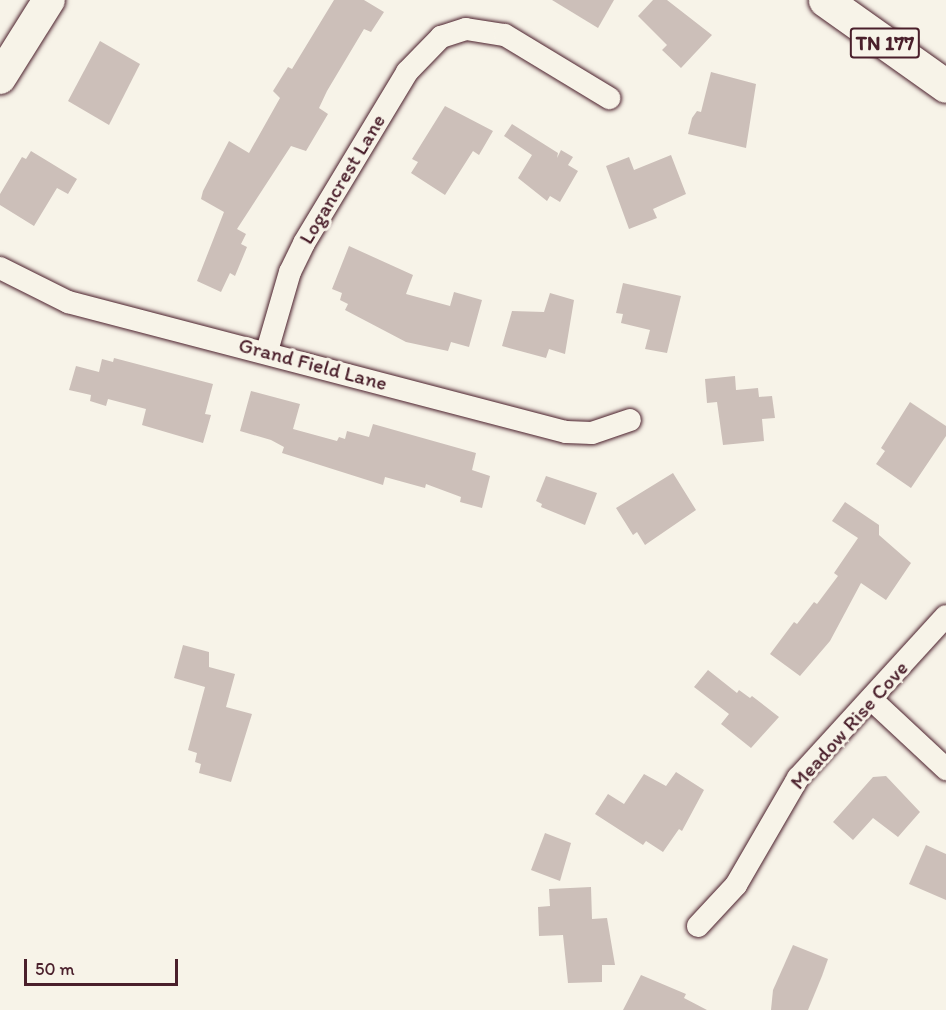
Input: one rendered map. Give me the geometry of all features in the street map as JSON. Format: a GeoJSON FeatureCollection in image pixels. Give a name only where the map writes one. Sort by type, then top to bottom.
{"type":"FeatureCollection","features":[{"type":"Feature","properties":{"kind":"main road","name":"TN 177"},"geometry":{"type":"LineString","coordinates":[[825,0],[946,86]]}},
{"type":"Feature","properties":{"kind":"street"},"geometry":{"type":"LineString","coordinates":[[0,78],[49,0]]}},
{"type":"Feature","properties":{"kind":"street","name":"Logancrest Lane"},"geometry":{"type":"LineString","coordinates":[[267,351],[290,272],[304,243],[412,66],[428,46],[454,31],[479,29],[505,35],[609,98]]}},
{"type":"Feature","properties":{"kind":"street","name":"Grand Field Lane"},"geometry":{"type":"LineString","coordinates":[[0,268],[68,302],[267,351],[566,432],[592,433],[630,420]]}},
{"type":"Feature","properties":{"kind":"street","name":"Meadow Rise Cove"},"geometry":{"type":"LineString","coordinates":[[698,926],[726,901],[798,778],[946,616]]}},
{"type":"Feature","properties":{"kind":"street"},"geometry":{"type":"LineString","coordinates":[[871,699],[946,769]]}},
{"type":"Feature","properties":{"kind":"building"},"geometry":{"type":"Polygon","coordinates":[[[334,0],[364,0],[384,12],[371,32],[364,29],[327,91],[319,108],[328,114],[306,151],[291,146],[237,229],[246,234],[241,244],[247,247],[235,276],[230,273],[221,292],[197,281],[224,212],[201,199],[203,191],[229,141],[249,153],[280,98],[273,91],[288,67],[292,69],[334,0]]]}},
{"type":"Feature","properties":{"kind":"building"},"geometry":{"type":"Polygon","coordinates":[[[552,0],[614,0],[598,28],[552,0]]]}},
{"type":"Feature","properties":{"kind":"building"},"geometry":{"type":"Polygon","coordinates":[[[653,0],[667,0],[712,35],[681,68],[662,50],[667,45],[638,16],[653,0]]]}},
{"type":"Feature","properties":{"kind":"building"},"geometry":{"type":"Polygon","coordinates":[[[100,41],[140,64],[109,125],[68,101],[100,41]]]}},
{"type":"Feature","properties":{"kind":"building"},"geometry":{"type":"Polygon","coordinates":[[[711,72],[756,84],[746,148],[688,134],[692,118],[697,111],[701,112],[711,72]]]}},
{"type":"Feature","properties":{"kind":"building"},"geometry":{"type":"Polygon","coordinates":[[[445,106],[493,131],[479,155],[473,151],[445,195],[411,173],[418,162],[412,159],[445,106]]]}},
{"type":"Feature","properties":{"kind":"building"},"geometry":{"type":"Polygon","coordinates":[[[512,124],[558,153],[557,158],[561,150],[573,157],[568,165],[578,171],[560,202],[550,196],[547,201],[518,178],[532,155],[504,136],[512,124]]]}},
{"type":"Feature","properties":{"kind":"building"},"geometry":{"type":"Polygon","coordinates":[[[31,151],[77,179],[68,194],[57,188],[34,226],[0,205],[0,194],[22,157],[26,159],[31,151]]]}},
{"type":"Feature","properties":{"kind":"building"},"geometry":{"type":"Polygon","coordinates":[[[671,155],[686,194],[653,209],[657,218],[629,229],[606,166],[629,157],[634,170],[671,155]]]}},
{"type":"Feature","properties":{"kind":"building"},"geometry":{"type":"Polygon","coordinates":[[[349,246],[413,275],[406,294],[450,306],[454,292],[482,300],[469,347],[451,342],[448,351],[406,342],[345,310],[348,304],[340,300],[342,293],[332,289],[349,246]]]}},
{"type":"Feature","properties":{"kind":"building"},"geometry":{"type":"Polygon","coordinates":[[[623,283],[681,296],[667,353],[645,349],[650,330],[621,323],[623,314],[616,313],[623,283]]]}},
{"type":"Feature","properties":{"kind":"building"},"geometry":{"type":"Polygon","coordinates":[[[550,293],[574,300],[565,354],[549,349],[546,358],[502,346],[512,311],[544,312],[550,293]]]}},
{"type":"Feature","properties":{"kind":"building"},"geometry":{"type":"Polygon","coordinates":[[[114,358],[213,384],[205,414],[211,415],[203,443],[142,425],[146,409],[108,399],[106,406],[90,401],[91,395],[69,390],[76,366],[99,372],[102,359],[113,362],[114,358]]]}},
{"type":"Feature","properties":{"kind":"building"},"geometry":{"type":"Polygon","coordinates":[[[735,376],[736,390],[758,388],[759,397],[772,396],[775,418],[762,419],[764,441],[723,445],[717,402],[707,403],[705,379],[735,376]]]}},
{"type":"Feature","properties":{"kind":"building"},"geometry":{"type":"Polygon","coordinates":[[[251,391],[300,404],[293,429],[337,441],[339,437],[345,439],[347,431],[369,437],[373,424],[476,453],[472,470],[490,476],[482,508],[460,502],[461,497],[426,484],[425,488],[385,477],[383,485],[282,453],[284,447],[271,440],[240,431],[251,391]]]}},
{"type":"Feature","properties":{"kind":"building"},"geometry":{"type":"Polygon","coordinates":[[[910,402],[946,426],[946,436],[911,488],[876,464],[885,451],[881,448],[910,402]]]}},
{"type":"Feature","properties":{"kind":"building"},"geometry":{"type":"Polygon","coordinates":[[[673,473],[696,510],[645,545],[637,532],[633,535],[616,508],[673,473]]]}},
{"type":"Feature","properties":{"kind":"building"},"geometry":{"type":"Polygon","coordinates":[[[546,476],[597,493],[585,525],[541,507],[542,504],[536,501],[546,476]]]}},
{"type":"Feature","properties":{"kind":"building"},"geometry":{"type":"Polygon","coordinates":[[[845,502],[879,525],[879,535],[911,563],[886,600],[861,583],[830,641],[800,676],[770,654],[794,622],[797,624],[814,602],[817,604],[838,576],[834,573],[858,538],[832,521],[845,502]]]}},
{"type":"Feature","properties":{"kind":"building"},"geometry":{"type":"Polygon","coordinates":[[[183,645],[209,652],[209,667],[235,674],[226,707],[252,714],[231,782],[199,773],[201,764],[195,762],[197,753],[188,750],[205,687],[174,678],[183,645]]]}},
{"type":"Feature","properties":{"kind":"building"},"geometry":{"type":"Polygon","coordinates":[[[708,670],[737,693],[739,690],[750,698],[752,696],[779,717],[751,748],[721,724],[729,714],[694,687],[708,670]]]}},
{"type":"Feature","properties":{"kind":"building"},"geometry":{"type":"Polygon","coordinates":[[[676,772],[704,790],[682,831],[679,829],[663,852],[646,841],[643,845],[595,814],[608,794],[624,804],[644,774],[666,786],[676,772]]]}},
{"type":"Feature","properties":{"kind":"building"},"geometry":{"type":"Polygon","coordinates":[[[886,776],[920,812],[898,837],[873,818],[853,840],[833,822],[873,777],[886,776]]]}},
{"type":"Feature","properties":{"kind":"building"},"geometry":{"type":"Polygon","coordinates":[[[545,833],[571,843],[560,881],[531,870],[545,833]]]}},
{"type":"Feature","properties":{"kind":"building"},"geometry":{"type":"Polygon","coordinates":[[[926,845],[946,854],[946,900],[909,884],[926,845]]]}},
{"type":"Feature","properties":{"kind":"building"},"geometry":{"type":"Polygon","coordinates":[[[591,887],[592,919],[607,918],[615,965],[602,965],[602,982],[568,983],[563,935],[539,936],[538,907],[550,906],[549,889],[591,887]]]}},
{"type":"Feature","properties":{"kind":"building"},"geometry":{"type":"Polygon","coordinates":[[[793,945],[828,959],[808,1010],[771,1010],[773,990],[793,945]]]}},
{"type":"Feature","properties":{"kind":"building"},"geometry":{"type":"Polygon","coordinates":[[[641,975],[686,994],[684,998],[707,1010],[623,1010],[641,975]]]}}]}
